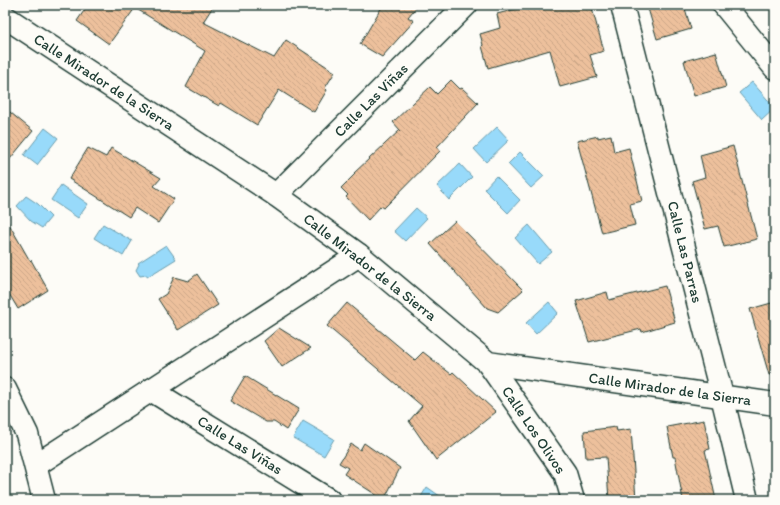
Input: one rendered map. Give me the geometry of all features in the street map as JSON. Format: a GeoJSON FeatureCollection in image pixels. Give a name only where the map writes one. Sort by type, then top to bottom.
{"type":"FeatureCollection","features":[{"type":"Feature","properties":{"kind":"street","name":"Calle Las Viñas"},"geometry":{"type":"LineString","coordinates":[[276,195],[466,5]]}},
{"type":"Feature","properties":{"kind":"street","name":"Calle Las Parras"},"geometry":{"type":"LineString","coordinates":[[622,5],[722,396],[747,500]]}},
{"type":"Feature","properties":{"kind":"street"},"geometry":{"type":"LineString","coordinates":[[724,5],[775,68]]}},
{"type":"Feature","properties":{"kind":"street","name":"Calle Mirador de la Sierra"},"geometry":{"type":"LineString","coordinates":[[5,17],[276,195],[359,255],[488,363],[775,404]]}},
{"type":"Feature","properties":{"kind":"street"},"geometry":{"type":"LineString","coordinates":[[36,465],[359,255]]}},
{"type":"Feature","properties":{"kind":"street","name":"Calle Los Olivos"},"geometry":{"type":"LineString","coordinates":[[488,363],[565,473],[573,500]]}},
{"type":"Feature","properties":{"kind":"street"},"geometry":{"type":"LineString","coordinates":[[5,389],[27,434],[44,500]]}},
{"type":"Feature","properties":{"kind":"street","name":"Calle Las Viñas"},"geometry":{"type":"LineString","coordinates":[[151,390],[329,500]]}},
{"type":"Feature","properties":{"kind":"water"},"geometry":{"type":"Polygon","coordinates":[[[752,82],[775,108],[762,120],[739,93],[752,82]]]}},
{"type":"Feature","properties":{"kind":"water"},"geometry":{"type":"Polygon","coordinates":[[[497,127],[509,140],[486,162],[474,149],[497,127]]]}},
{"type":"Feature","properties":{"kind":"water"},"geometry":{"type":"Polygon","coordinates":[[[45,128],[58,138],[37,165],[24,155],[45,128]]]}},
{"type":"Feature","properties":{"kind":"water"},"geometry":{"type":"Polygon","coordinates":[[[520,152],[544,176],[531,188],[508,164],[520,152]]]}},
{"type":"Feature","properties":{"kind":"water"},"geometry":{"type":"Polygon","coordinates":[[[460,164],[472,177],[449,200],[437,186],[460,164]]]}},
{"type":"Feature","properties":{"kind":"water"},"geometry":{"type":"Polygon","coordinates":[[[496,176],[520,200],[508,213],[484,189],[496,176]]]}},
{"type":"Feature","properties":{"kind":"water"},"geometry":{"type":"Polygon","coordinates":[[[61,185],[88,204],[78,218],[51,200],[61,185]]]}},
{"type":"Feature","properties":{"kind":"water"},"geometry":{"type":"Polygon","coordinates":[[[26,196],[38,204],[51,217],[42,228],[31,221],[17,206],[26,196]]]}},
{"type":"Feature","properties":{"kind":"water"},"geometry":{"type":"Polygon","coordinates":[[[416,208],[427,218],[405,241],[394,231],[416,208]]]}},
{"type":"Feature","properties":{"kind":"water"},"geometry":{"type":"Polygon","coordinates":[[[103,224],[132,241],[123,256],[94,238],[103,224]]]}},
{"type":"Feature","properties":{"kind":"water"},"geometry":{"type":"Polygon","coordinates":[[[529,225],[552,252],[538,264],[515,238],[529,225]]]}},
{"type":"Feature","properties":{"kind":"water"},"geometry":{"type":"Polygon","coordinates":[[[166,245],[176,259],[147,277],[147,275],[140,276],[136,270],[139,264],[138,263],[166,245]]]}},
{"type":"Feature","properties":{"kind":"water"},"geometry":{"type":"Polygon","coordinates":[[[549,302],[558,313],[536,334],[526,323],[549,302]]]}},
{"type":"Feature","properties":{"kind":"water"},"geometry":{"type":"Polygon","coordinates":[[[303,421],[334,439],[324,456],[293,438],[303,421]]]}},
{"type":"Feature","properties":{"kind":"water"},"geometry":{"type":"Polygon","coordinates":[[[427,487],[444,499],[419,500],[427,487]]]}},
{"type":"Feature","properties":{"kind":"building"},"geometry":{"type":"Polygon","coordinates":[[[88,5],[214,5],[203,22],[274,58],[286,40],[335,72],[325,88],[327,90],[314,112],[279,90],[257,125],[221,103],[219,106],[186,87],[205,51],[135,8],[109,44],[77,21],[88,5]]]}},
{"type":"Feature","properties":{"kind":"building"},"geometry":{"type":"Polygon","coordinates":[[[383,5],[418,5],[408,17],[414,21],[382,57],[360,44],[383,5]]]}},
{"type":"Feature","properties":{"kind":"building"},"geometry":{"type":"Polygon","coordinates":[[[532,5],[591,5],[604,51],[590,55],[597,77],[560,87],[550,50],[488,68],[480,34],[500,28],[497,14],[532,5]]]}},
{"type":"Feature","properties":{"kind":"building"},"geometry":{"type":"Polygon","coordinates":[[[647,5],[684,5],[691,29],[657,39],[647,5]]]}},
{"type":"Feature","properties":{"kind":"building"},"geometry":{"type":"Polygon","coordinates":[[[716,52],[726,87],[694,96],[684,61],[716,52]]]}},
{"type":"Feature","properties":{"kind":"building"},"geometry":{"type":"Polygon","coordinates":[[[451,80],[478,103],[437,147],[440,151],[384,208],[381,206],[368,220],[346,197],[348,195],[341,188],[355,174],[354,173],[400,130],[393,122],[430,87],[437,94],[451,80]]]}},
{"type":"Feature","properties":{"kind":"building"},"geometry":{"type":"Polygon","coordinates":[[[5,108],[33,131],[5,165],[5,108]]]}},
{"type":"Feature","properties":{"kind":"building"},"geometry":{"type":"Polygon","coordinates":[[[611,135],[614,152],[629,148],[642,201],[630,204],[635,225],[602,233],[577,141],[598,136],[598,138],[611,135]]]}},
{"type":"Feature","properties":{"kind":"building"},"geometry":{"type":"Polygon","coordinates":[[[733,146],[757,239],[724,247],[718,226],[705,229],[692,181],[705,177],[700,155],[733,146]]]}},
{"type":"Feature","properties":{"kind":"building"},"geometry":{"type":"Polygon","coordinates":[[[88,148],[106,157],[111,148],[161,178],[154,186],[174,199],[158,223],[135,208],[129,217],[69,179],[88,148]]]}},
{"type":"Feature","properties":{"kind":"building"},"geometry":{"type":"Polygon","coordinates":[[[5,217],[48,290],[18,309],[5,287],[5,217]]]}},
{"type":"Feature","properties":{"kind":"building"},"geometry":{"type":"Polygon","coordinates":[[[455,221],[523,290],[498,312],[487,308],[430,244],[455,221]]]}},
{"type":"Feature","properties":{"kind":"building"},"geometry":{"type":"Polygon","coordinates":[[[197,274],[218,305],[178,330],[158,299],[166,294],[174,277],[188,281],[197,274]]]}},
{"type":"Feature","properties":{"kind":"building"},"geometry":{"type":"Polygon","coordinates":[[[665,286],[675,322],[642,332],[641,329],[589,342],[576,301],[607,292],[609,300],[665,286]]]}},
{"type":"Feature","properties":{"kind":"building"},"geometry":{"type":"Polygon","coordinates":[[[775,302],[775,374],[769,375],[750,309],[775,302]]]}},
{"type":"Feature","properties":{"kind":"building"},"geometry":{"type":"Polygon","coordinates":[[[347,303],[415,360],[423,352],[451,374],[453,372],[496,412],[436,460],[409,421],[422,406],[327,326],[347,303]]]}},
{"type":"Feature","properties":{"kind":"building"},"geometry":{"type":"Polygon","coordinates":[[[279,328],[311,348],[282,367],[264,341],[279,328]]]}},
{"type":"Feature","properties":{"kind":"building"},"geometry":{"type":"Polygon","coordinates":[[[245,376],[299,409],[286,430],[274,422],[266,422],[230,401],[245,376]]]}},
{"type":"Feature","properties":{"kind":"building"},"geometry":{"type":"Polygon","coordinates":[[[704,420],[710,449],[705,450],[716,500],[683,500],[675,457],[673,457],[667,427],[704,420]]]}},
{"type":"Feature","properties":{"kind":"building"},"geometry":{"type":"Polygon","coordinates":[[[616,427],[617,431],[631,429],[636,500],[609,500],[606,457],[586,458],[584,431],[616,427]]]}},
{"type":"Feature","properties":{"kind":"building"},"geometry":{"type":"Polygon","coordinates":[[[364,443],[400,468],[384,500],[344,474],[348,468],[339,463],[351,444],[360,450],[364,443]]]}}]}
